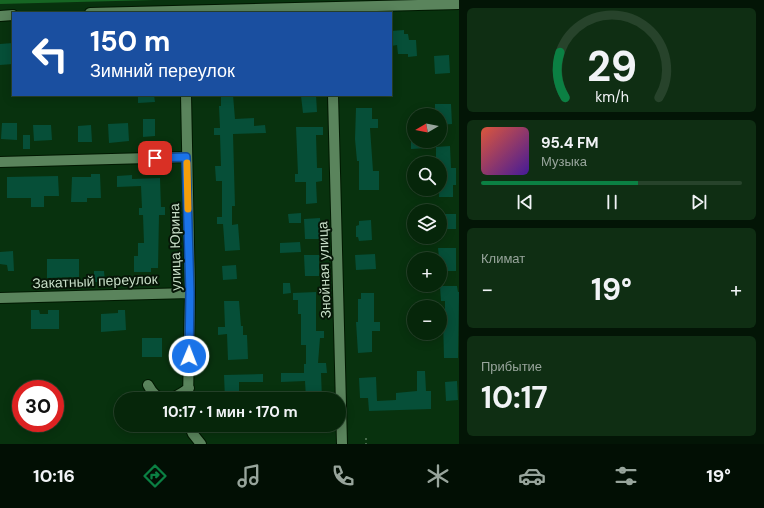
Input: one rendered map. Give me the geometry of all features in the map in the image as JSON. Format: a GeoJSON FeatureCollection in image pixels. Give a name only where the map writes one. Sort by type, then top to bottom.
{"type":"FeatureCollection","features":[{"type":"Feature","properties":{"kind":"street"},"geometry":{"type":"LineString","coordinates":[[109,12],[185,8],[331,10],[459,4]]}},
{"type":"Feature","properties":{"kind":"street"},"geometry":{"type":"LineString","coordinates":[[0,16],[12,15]]}},
{"type":"Feature","properties":{"kind":"street","name":"улица Юрина"},"geometry":{"type":"LineString","coordinates":[[186,96],[186,157],[190,293],[189,392]]}},
{"type":"Feature","properties":{"kind":"street","name":"Знойная улица"},"geometry":{"type":"LineString","coordinates":[[333,96],[342,444]]}},
{"type":"Feature","properties":{"kind":"street"},"geometry":{"type":"LineString","coordinates":[[0,162],[186,157]]}},
{"type":"Feature","properties":{"kind":"street","name":"Закатный переулок"},"geometry":{"type":"LineString","coordinates":[[0,298],[190,293]]}},
{"type":"Feature","properties":{"kind":"street"},"geometry":{"type":"LineString","coordinates":[[148,385],[153,394],[163,399],[173,398],[189,388]]}},
{"type":"Feature","properties":{"kind":"street"},"geometry":{"type":"LineString","coordinates":[[192,432],[201,444]]}},
{"type":"Feature","properties":{"kind":"path"},"geometry":{"type":"LineString","coordinates":[[366,438],[366,444]]}},
{"type":"Feature","properties":{"kind":"green space"},"geometry":{"type":"Polygon","coordinates":[[[0,0],[155,0],[0,4],[0,0]]]}},
{"type":"Feature","properties":{"kind":"building"},"geometry":{"type":"Polygon","coordinates":[[[404,30],[404,34],[408,34],[409,40],[416,40],[417,56],[408,57],[408,54],[398,54],[397,45],[392,46],[392,31],[404,30]]]}},
{"type":"Feature","properties":{"kind":"building"},"geometry":{"type":"Polygon","coordinates":[[[12,43],[12,64],[0,65],[0,44],[12,43]]]}},
{"type":"Feature","properties":{"kind":"building"},"geometry":{"type":"Polygon","coordinates":[[[449,55],[450,73],[435,74],[434,56],[449,55]]]}},
{"type":"Feature","properties":{"kind":"building"},"geometry":{"type":"Polygon","coordinates":[[[138,96],[154,96],[155,102],[138,103],[138,96]]]}},
{"type":"Feature","properties":{"kind":"building"},"geometry":{"type":"Polygon","coordinates":[[[221,96],[233,96],[235,119],[254,118],[254,126],[265,125],[266,133],[233,134],[235,206],[232,206],[232,225],[238,224],[240,250],[225,251],[223,224],[217,224],[217,217],[222,217],[222,181],[216,181],[215,166],[221,166],[220,135],[214,135],[214,128],[220,128],[219,106],[221,106],[221,96]]]}},
{"type":"Feature","properties":{"kind":"building"},"geometry":{"type":"Polygon","coordinates":[[[301,96],[316,96],[317,112],[303,113],[301,96]]]}},
{"type":"Feature","properties":{"kind":"building"},"geometry":{"type":"Polygon","coordinates":[[[435,104],[451,104],[452,124],[447,124],[447,108],[435,108],[435,104]]]}},
{"type":"Feature","properties":{"kind":"building"},"geometry":{"type":"Polygon","coordinates":[[[356,108],[372,108],[372,119],[378,119],[378,128],[370,128],[373,171],[379,171],[379,190],[359,190],[359,161],[357,161],[355,139],[356,108]]]}},
{"type":"Feature","properties":{"kind":"building"},"geometry":{"type":"Polygon","coordinates":[[[143,119],[155,119],[155,136],[143,137],[143,119]]]}},
{"type":"Feature","properties":{"kind":"building"},"geometry":{"type":"Polygon","coordinates":[[[2,123],[17,123],[17,140],[1,139],[2,123]]]}},
{"type":"Feature","properties":{"kind":"building"},"geometry":{"type":"Polygon","coordinates":[[[128,123],[129,141],[109,143],[108,124],[128,123]]]}},
{"type":"Feature","properties":{"kind":"building"},"geometry":{"type":"Polygon","coordinates":[[[33,125],[51,125],[52,140],[34,141],[33,125]]]}},
{"type":"Feature","properties":{"kind":"building"},"geometry":{"type":"Polygon","coordinates":[[[91,125],[92,142],[78,142],[78,126],[91,125]]]}},
{"type":"Feature","properties":{"kind":"building"},"geometry":{"type":"Polygon","coordinates":[[[296,127],[323,127],[323,135],[316,135],[317,168],[322,168],[322,181],[316,182],[317,203],[306,204],[306,182],[295,182],[295,174],[298,174],[296,127]]]}},
{"type":"Feature","properties":{"kind":"building"},"geometry":{"type":"Polygon","coordinates":[[[23,135],[30,135],[30,149],[23,149],[23,135]]]}},
{"type":"Feature","properties":{"kind":"building"},"geometry":{"type":"Polygon","coordinates":[[[447,146],[450,146],[451,168],[456,168],[456,185],[453,185],[453,197],[439,197],[447,196],[447,156],[436,156],[436,148],[447,148],[447,146]]]}},
{"type":"Feature","properties":{"kind":"building"},"geometry":{"type":"Polygon","coordinates":[[[91,174],[100,174],[101,198],[87,198],[87,202],[71,202],[72,177],[91,177],[91,174]]]}},
{"type":"Feature","properties":{"kind":"building"},"geometry":{"type":"Polygon","coordinates":[[[132,175],[132,179],[160,178],[161,207],[165,207],[165,215],[159,215],[158,268],[151,268],[151,272],[134,272],[134,256],[138,256],[138,243],[144,243],[143,215],[139,215],[139,208],[142,208],[141,186],[117,187],[117,176],[132,175]]]}},
{"type":"Feature","properties":{"kind":"building"},"geometry":{"type":"Polygon","coordinates":[[[58,176],[59,196],[44,196],[44,207],[31,207],[31,198],[7,198],[7,177],[58,176]]]}},
{"type":"Feature","properties":{"kind":"building"},"geometry":{"type":"Polygon","coordinates":[[[301,213],[301,223],[289,223],[288,214],[301,213]]]}},
{"type":"Feature","properties":{"kind":"building"},"geometry":{"type":"Polygon","coordinates":[[[447,214],[456,214],[456,229],[447,229],[447,214]]]}},
{"type":"Feature","properties":{"kind":"building"},"geometry":{"type":"Polygon","coordinates":[[[320,218],[321,239],[305,239],[304,219],[320,218]]]}},
{"type":"Feature","properties":{"kind":"building"},"geometry":{"type":"Polygon","coordinates":[[[371,220],[372,240],[359,241],[358,237],[356,237],[356,226],[359,225],[359,221],[371,220]]]}},
{"type":"Feature","properties":{"kind":"building"},"geometry":{"type":"Polygon","coordinates":[[[300,242],[301,252],[280,253],[280,243],[300,242]]]}},
{"type":"Feature","properties":{"kind":"building"},"geometry":{"type":"Polygon","coordinates":[[[438,248],[456,248],[456,271],[447,271],[447,252],[438,252],[438,248]]]}},
{"type":"Feature","properties":{"kind":"building"},"geometry":{"type":"Polygon","coordinates":[[[13,251],[14,271],[8,271],[7,265],[0,264],[0,252],[13,251]]]}},
{"type":"Feature","properties":{"kind":"building"},"geometry":{"type":"Polygon","coordinates":[[[375,254],[376,269],[356,270],[355,255],[375,254]]]}},
{"type":"Feature","properties":{"kind":"building"},"geometry":{"type":"Polygon","coordinates":[[[304,255],[319,255],[319,276],[305,276],[304,255]]]}},
{"type":"Feature","properties":{"kind":"building"},"geometry":{"type":"Polygon","coordinates":[[[47,259],[79,259],[79,277],[47,278],[47,259]]]}},
{"type":"Feature","properties":{"kind":"building"},"geometry":{"type":"Polygon","coordinates":[[[236,265],[237,279],[223,280],[222,266],[236,265]]]}},
{"type":"Feature","properties":{"kind":"building"},"geometry":{"type":"Polygon","coordinates":[[[94,271],[104,271],[105,282],[94,282],[94,271]]]}},
{"type":"Feature","properties":{"kind":"building"},"geometry":{"type":"Polygon","coordinates":[[[283,283],[290,283],[291,293],[283,294],[283,283]]]}},
{"type":"Feature","properties":{"kind":"building"},"geometry":{"type":"Polygon","coordinates":[[[447,286],[457,286],[459,292],[458,358],[444,358],[444,340],[447,340],[447,300],[441,300],[440,292],[447,292],[447,286]]]}},
{"type":"Feature","properties":{"kind":"building"},"geometry":{"type":"Polygon","coordinates":[[[316,292],[316,331],[324,331],[324,338],[320,338],[318,363],[326,363],[327,373],[321,373],[322,392],[306,392],[305,381],[281,382],[281,373],[304,373],[304,364],[306,364],[306,345],[301,345],[301,314],[298,314],[298,300],[293,300],[293,293],[316,292]]]}},
{"type":"Feature","properties":{"kind":"building"},"geometry":{"type":"Polygon","coordinates":[[[361,293],[374,293],[374,322],[380,322],[380,331],[372,331],[372,352],[358,353],[356,322],[358,322],[358,299],[361,299],[361,293]]]}},
{"type":"Feature","properties":{"kind":"building"},"geometry":{"type":"Polygon","coordinates":[[[224,301],[239,301],[243,335],[247,335],[248,359],[228,360],[227,334],[218,335],[218,327],[225,327],[224,301]]]}},
{"type":"Feature","properties":{"kind":"building"},"geometry":{"type":"Polygon","coordinates":[[[31,310],[39,310],[40,314],[48,314],[48,310],[59,310],[59,329],[31,329],[31,310]]]}},
{"type":"Feature","properties":{"kind":"building"},"geometry":{"type":"Polygon","coordinates":[[[118,310],[125,310],[126,330],[101,332],[101,314],[118,313],[118,310]]]}},
{"type":"Feature","properties":{"kind":"building"},"geometry":{"type":"Polygon","coordinates":[[[142,338],[162,338],[162,357],[142,357],[142,338]]]}},
{"type":"Feature","properties":{"kind":"building"},"geometry":{"type":"Polygon","coordinates":[[[417,371],[425,371],[426,391],[431,391],[431,409],[369,411],[368,398],[360,398],[359,378],[376,377],[377,401],[396,400],[396,393],[417,391],[417,371]]]}},
{"type":"Feature","properties":{"kind":"building"},"geometry":{"type":"Polygon","coordinates":[[[263,374],[263,382],[239,382],[239,392],[225,392],[224,375],[263,374]]]}},
{"type":"Feature","properties":{"kind":"building"},"geometry":{"type":"Polygon","coordinates":[[[457,381],[458,400],[446,401],[445,382],[457,381]]]}},
{"type":"Feature","properties":{"kind":"slow traffic"},"geometry":{"type":"LineString","coordinates":[[187,163],[188,209]]}},
{"type":"Feature","properties":{"kind":"route"},"geometry":{"type":"LineString","coordinates":[[155,158],[186,157],[190,293],[189,356]]}}]}
